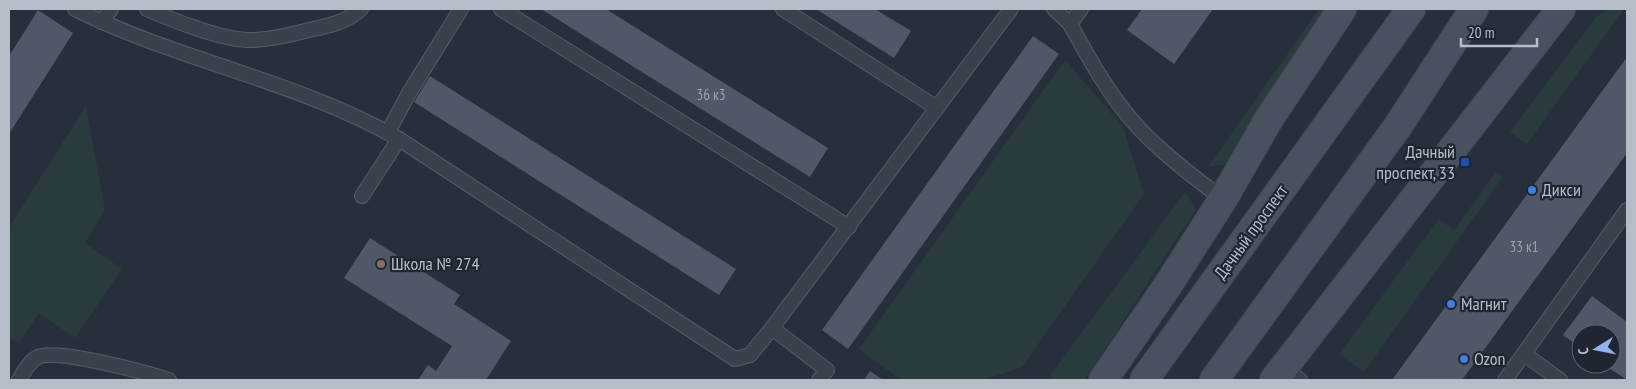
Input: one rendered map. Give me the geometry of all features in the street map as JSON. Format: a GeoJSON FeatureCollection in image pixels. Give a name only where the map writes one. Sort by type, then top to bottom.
{"type":"FeatureCollection","features":[{"type":"Feature","properties":{"kind":"main road"},"geometry":{"type":"LineString","coordinates":[[1103,380],[1223,199],[1269,119],[1342,9]]}},
{"type":"Feature","properties":{"kind":"main road","name":"Дачный проспект"},"geometry":{"type":"LineString","coordinates":[[1144,380],[1411,9]]}},
{"type":"Feature","properties":{"kind":"main road"},"geometry":{"type":"LineString","coordinates":[[1214,380],[1398,126],[1474,9]]}},
{"type":"Feature","properties":{"kind":"main road"},"geometry":{"type":"LineString","coordinates":[[1452,41],[1496,9]]}},
{"type":"Feature","properties":{"kind":"main road"},"geometry":{"type":"LineString","coordinates":[[1286,376],[1561,9]]}},
{"type":"Feature","properties":{"kind":"lane"},"geometry":{"type":"LineString","coordinates":[[75,9],[101,22],[349,112],[393,136],[735,359],[750,355],[772,328],[1011,9]]}},
{"type":"Feature","properties":{"kind":"lane"},"geometry":{"type":"LineString","coordinates":[[101,22],[111,9]]}},
{"type":"Feature","properties":{"kind":"lane"},"geometry":{"type":"LineString","coordinates":[[147,9],[224,37],[247,40],[271,38],[325,27],[343,21],[361,9]]}},
{"type":"Feature","properties":{"kind":"lane"},"geometry":{"type":"LineString","coordinates":[[362,196],[393,136],[409,92],[461,9]]}},
{"type":"Feature","properties":{"kind":"lane"},"geometry":{"type":"LineString","coordinates":[[501,9],[848,227]]}},
{"type":"Feature","properties":{"kind":"lane"},"geometry":{"type":"LineString","coordinates":[[784,9],[937,108]]}},
{"type":"Feature","properties":{"kind":"lane"},"geometry":{"type":"LineString","coordinates":[[1055,9],[1070,24],[1092,64],[1130,119],[1187,172],[1223,199]]}},
{"type":"Feature","properties":{"kind":"lane"},"geometry":{"type":"LineString","coordinates":[[1070,24],[1081,9]]}},
{"type":"Feature","properties":{"kind":"lane"},"geometry":{"type":"LineString","coordinates":[[1505,380],[1627,210]]}},
{"type":"Feature","properties":{"kind":"lane"},"geometry":{"type":"LineString","coordinates":[[772,328],[827,370],[819,380]]}},
{"type":"Feature","properties":{"kind":"lane"},"geometry":{"type":"LineString","coordinates":[[19,380],[28,365],[38,357],[52,354],[92,361],[170,380]]}},
{"type":"Feature","properties":{"kind":"lane"},"geometry":{"type":"LineString","coordinates":[[1524,354],[1560,380]]}},
{"type":"Feature","properties":{"kind":"shaded area"},"geometry":{"type":"Polygon","coordinates":[[[1319,9],[1327,9],[1228,164],[1208,167],[1319,9]]]}},
{"type":"Feature","properties":{"kind":"shaded area"},"geometry":{"type":"Polygon","coordinates":[[[1610,9],[1624,9],[1527,144],[1510,132],[1597,16],[1610,9]]]}},
{"type":"Feature","properties":{"kind":"shaded area"},"geometry":{"type":"Polygon","coordinates":[[[1065,60],[1123,127],[1144,194],[1022,367],[984,380],[901,380],[859,349],[1065,60]]]}},
{"type":"Feature","properties":{"kind":"shaded area"},"geometry":{"type":"Polygon","coordinates":[[[86,106],[105,210],[85,243],[122,269],[75,338],[39,313],[19,343],[9,338],[9,227],[86,106]]]}},
{"type":"Feature","properties":{"kind":"shaded area"},"geometry":{"type":"Polygon","coordinates":[[[1496,172],[1503,177],[1364,372],[1339,354],[1439,219],[1454,230],[1496,172]]]}},
{"type":"Feature","properties":{"kind":"shaded area"},"geometry":{"type":"Polygon","coordinates":[[[1185,192],[1196,209],[1085,380],[1047,380],[1185,192]]]}},
{"type":"Feature","properties":{"kind":"building"},"geometry":{"type":"Polygon","coordinates":[[[541,9],[606,9],[828,148],[810,177],[541,9]]]}},
{"type":"Feature","properties":{"kind":"building"},"geometry":{"type":"Polygon","coordinates":[[[816,9],[875,9],[911,31],[894,58],[816,9]]]}},
{"type":"Feature","properties":{"kind":"building"},"geometry":{"type":"Polygon","coordinates":[[[1142,9],[1213,9],[1174,64],[1127,30],[1142,9]]]}},
{"type":"Feature","properties":{"kind":"building"},"geometry":{"type":"Polygon","coordinates":[[[38,10],[73,33],[9,134],[9,56],[38,10]]]}},
{"type":"Feature","properties":{"kind":"building"},"geometry":{"type":"Polygon","coordinates":[[[1033,36],[1059,54],[848,349],[822,330],[1033,36]]]}},
{"type":"Feature","properties":{"kind":"building"},"geometry":{"type":"Polygon","coordinates":[[[1627,57],[1627,153],[1462,380],[1392,380],[1627,57]]]}},
{"type":"Feature","properties":{"kind":"building"},"geometry":{"type":"Polygon","coordinates":[[[430,76],[736,269],[719,295],[414,102],[430,76]]]}},
{"type":"Feature","properties":{"kind":"building"},"geometry":{"type":"Polygon","coordinates":[[[370,238],[460,295],[454,304],[511,341],[486,380],[418,380],[428,365],[436,371],[452,346],[344,278],[370,238]]]}},
{"type":"Feature","properties":{"kind":"building"},"geometry":{"type":"Polygon","coordinates":[[[1592,296],[1627,322],[1627,380],[1618,374],[1621,374],[1621,324],[1571,324],[1592,296]]]}},
{"type":"Feature","properties":{"kind":"building"},"geometry":{"type":"Polygon","coordinates":[[[1571,324],[1571,341],[1563,335],[1571,324]]]}},
{"type":"Feature","properties":{"kind":"building"},"geometry":{"type":"Polygon","coordinates":[[[870,371],[883,380],[864,380],[870,371]]]}},
{"type":"Feature","properties":{"kind":"place","name":"Дачный проспект, 33"},"geometry":{"type":"Point","coordinates":[1465,162]}},
{"type":"Feature","properties":{"kind":"place","name":"Дикси"},"geometry":{"type":"Point","coordinates":[1532,190]}},
{"type":"Feature","properties":{"kind":"place","name":"Школа № 274"},"geometry":{"type":"Point","coordinates":[381,264]}},
{"type":"Feature","properties":{"kind":"place","name":"Магнит"},"geometry":{"type":"Point","coordinates":[1451,304]}},
{"type":"Feature","properties":{"kind":"place","name":"Ozon"},"geometry":{"type":"Point","coordinates":[1464,359]}}]}
